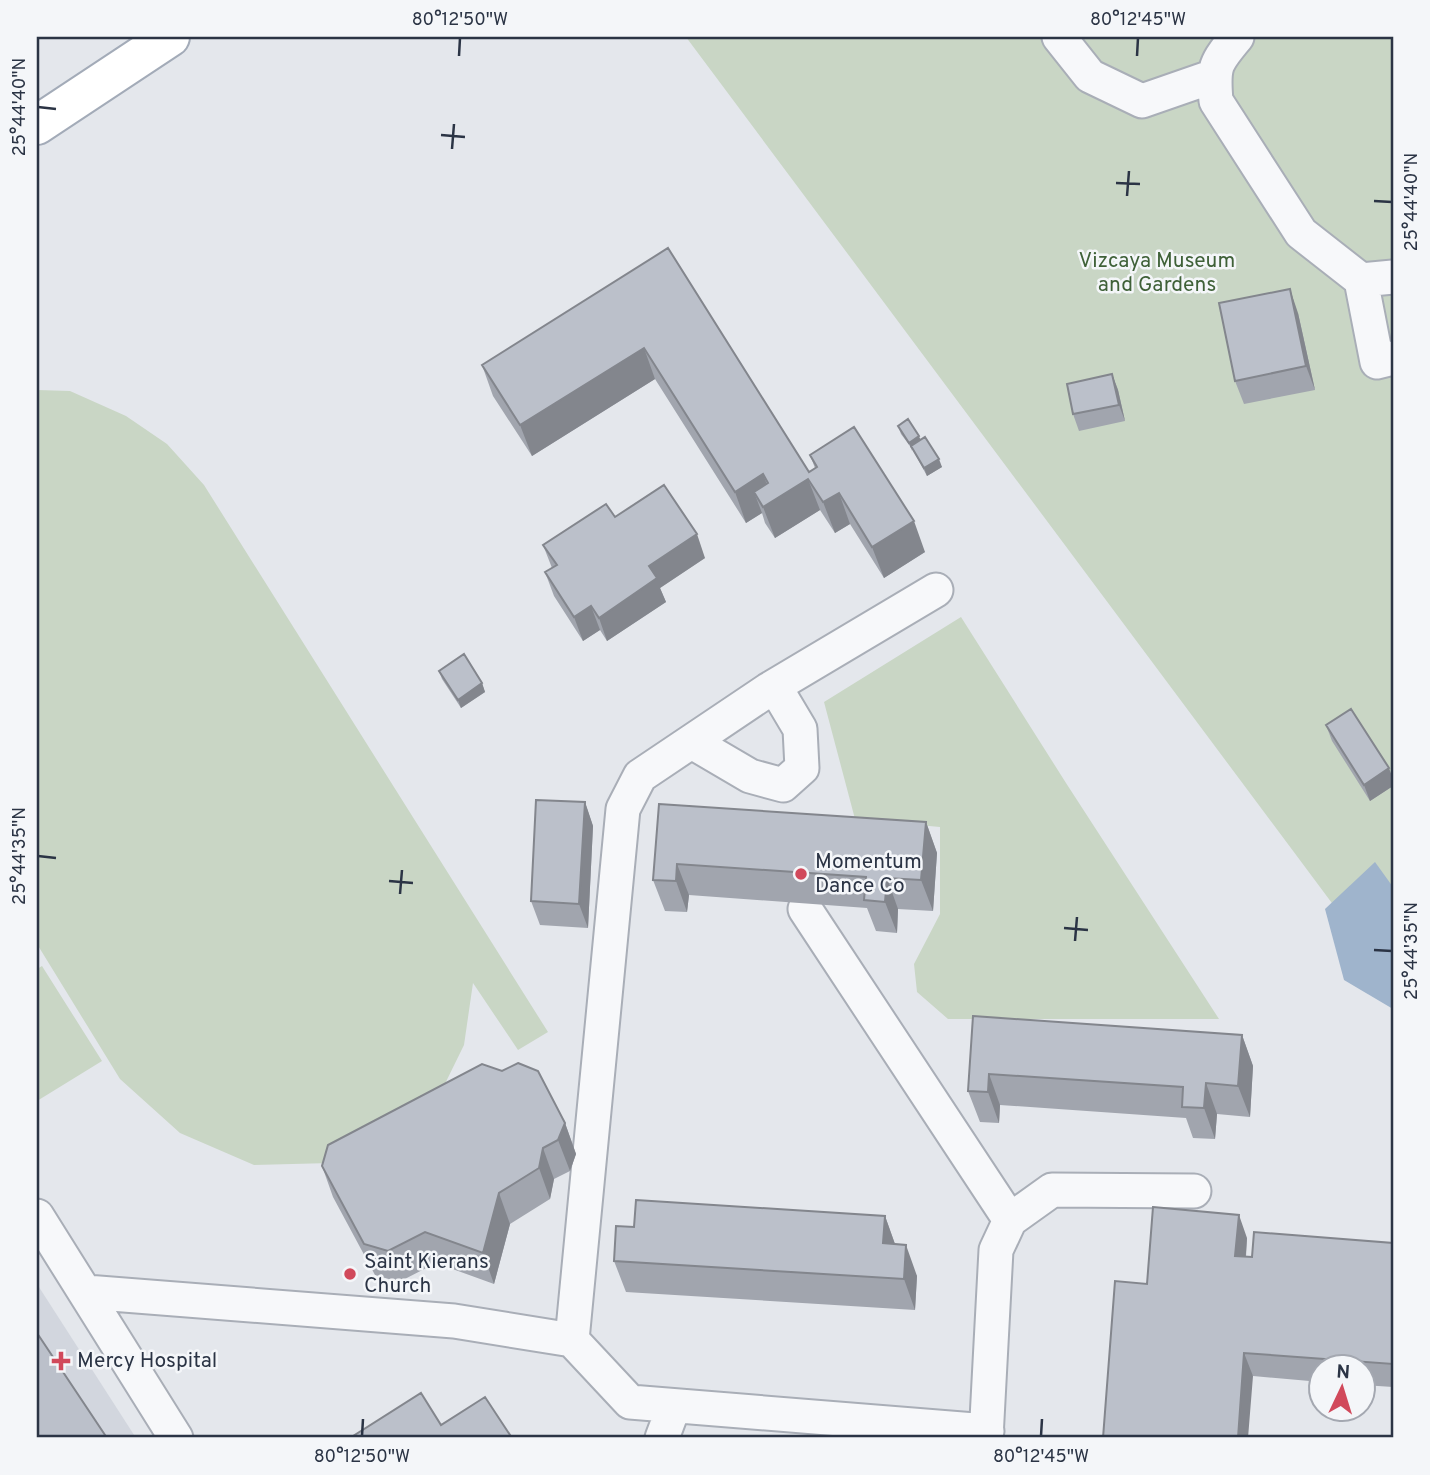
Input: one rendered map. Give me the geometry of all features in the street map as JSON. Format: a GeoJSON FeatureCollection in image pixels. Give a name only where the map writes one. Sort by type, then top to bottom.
{"type":"FeatureCollection","features":[{"type":"Feature","properties":{"kind":"main road"},"geometry":{"type":"LineString","coordinates":[[37,125],[170,37]]}},
{"type":"Feature","properties":{"kind":"lane"},"geometry":{"type":"LineString","coordinates":[[1059,37],[1090,76],[1142,101],[1214,76]]}},
{"type":"Feature","properties":{"kind":"lane"},"geometry":{"type":"LineString","coordinates":[[1237,37],[1218,60],[1214,76],[1216,101],[1301,233],[1377,279],[1377,362],[1393,358]]}},
{"type":"Feature","properties":{"kind":"lane"},"geometry":{"type":"LineString","coordinates":[[572,1340],[623,809],[640,776],[775,687],[936,590]]}},
{"type":"Feature","properties":{"kind":"lane"},"geometry":{"type":"LineString","coordinates":[[692,742],[750,776],[783,785],[802,768],[800,729],[775,687]]}},
{"type":"Feature","properties":{"kind":"lane"},"geometry":{"type":"LineString","coordinates":[[805,909],[1010,1220]]}},
{"type":"Feature","properties":{"kind":"lane"},"geometry":{"type":"LineString","coordinates":[[86,1292],[454,1321],[572,1340],[630,1402],[987,1434],[996,1250],[1010,1220],[1052,1190],[1194,1191]]}},
{"type":"Feature","properties":{"kind":"lane"},"geometry":{"type":"LineString","coordinates":[[37,1216],[176,1438]]}},
{"type":"Feature","properties":{"kind":"lane"},"geometry":{"type":"LineString","coordinates":[[662,1438],[674,1406]]}},
{"type":"Feature","properties":{"kind":"shaded area","name":"Mercy Hospital"},"geometry":{"type":"Polygon","coordinates":[[[37,1284],[136,1438],[37,1438],[37,1284]]]}},
{"type":"Feature","properties":{"kind":"green space","name":"Vizcaya Museum and Gardens"},"geometry":{"type":"Polygon","coordinates":[[[686,37],[1393,37],[1393,985],[686,37]]]}},
{"type":"Feature","properties":{"kind":"green space"},"geometry":{"type":"Polygon","coordinates":[[[37,390],[70,391],[126,416],[167,444],[204,485],[548,1032],[518,1050],[473,983],[464,1045],[438,1098],[331,1163],[254,1165],[180,1133],[120,1079],[37,944],[37,390]]]}},
{"type":"Feature","properties":{"kind":"green space"},"geometry":{"type":"Polygon","coordinates":[[[961,617],[1219,1019],[948,1019],[917,992],[914,964],[940,914],[940,827],[855,819],[824,702],[961,617]]]}},
{"type":"Feature","properties":{"kind":"green space"},"geometry":{"type":"Polygon","coordinates":[[[42,966],[102,1061],[37,1101],[37,969],[42,966]]]}},
{"type":"Feature","properties":{"kind":"water"},"geometry":{"type":"Polygon","coordinates":[[[1375,862],[1393,887],[1393,1009],[1344,980],[1325,909],[1375,862]]]}},
{"type":"Feature","properties":{"kind":"building"},"geometry":{"type":"Polygon","coordinates":[[[668,248],[809,472],[817,467],[810,455],[854,427],[914,521],[872,547],[839,493],[823,502],[808,479],[763,507],[754,492],[768,483],[763,474],[735,492],[644,348],[520,425],[482,365],[668,248]]]}},
{"type":"Feature","properties":{"kind":"building"},"geometry":{"type":"Polygon","coordinates":[[[1290,289],[1306,366],[1235,381],[1219,303],[1290,289]]]}},
{"type":"Feature","properties":{"kind":"building"},"geometry":{"type":"Polygon","coordinates":[[[1112,374],[1119,405],[1073,414],[1067,384],[1112,374]]]}},
{"type":"Feature","properties":{"kind":"building"},"geometry":{"type":"Polygon","coordinates":[[[908,419],[919,436],[909,443],[898,426],[908,419]]]}},
{"type":"Feature","properties":{"kind":"building"},"geometry":{"type":"Polygon","coordinates":[[[925,437],[939,459],[924,468],[911,446],[925,437]]]}},
{"type":"Feature","properties":{"kind":"building"},"geometry":{"type":"Polygon","coordinates":[[[664,485],[697,534],[649,566],[657,578],[599,618],[591,606],[574,617],[545,572],[557,565],[543,545],[606,504],[615,517],[664,485]]]}},
{"type":"Feature","properties":{"kind":"building"},"geometry":{"type":"Polygon","coordinates":[[[464,654],[482,683],[458,700],[439,671],[464,654]]]}},
{"type":"Feature","properties":{"kind":"building"},"geometry":{"type":"Polygon","coordinates":[[[1351,709],[1389,768],[1364,785],[1326,725],[1351,709]]]}},
{"type":"Feature","properties":{"kind":"building"},"geometry":{"type":"Polygon","coordinates":[[[536,800],[585,802],[579,904],[531,901],[536,800]]]}},
{"type":"Feature","properties":{"kind":"building"},"geometry":{"type":"Polygon","coordinates":[[[659,804],[926,822],[921,880],[887,878],[885,902],[864,900],[866,877],[677,864],[676,881],[653,880],[659,804]]]}},
{"type":"Feature","properties":{"kind":"building"},"geometry":{"type":"Polygon","coordinates":[[[973,1016],[1242,1035],[1238,1086],[1206,1083],[1204,1108],[1182,1107],[1183,1087],[989,1074],[988,1092],[968,1091],[973,1016]]]}},
{"type":"Feature","properties":{"kind":"building"},"geometry":{"type":"Polygon","coordinates":[[[518,1063],[538,1071],[565,1123],[558,1140],[543,1148],[539,1168],[499,1193],[483,1253],[425,1232],[388,1251],[364,1244],[322,1166],[328,1145],[482,1064],[502,1071],[518,1063]]]}},
{"type":"Feature","properties":{"kind":"building"},"geometry":{"type":"Polygon","coordinates":[[[636,1200],[885,1216],[883,1243],[906,1245],[904,1279],[614,1261],[616,1226],[634,1227],[636,1200]]]}},
{"type":"Feature","properties":{"kind":"building"},"geometry":{"type":"Polygon","coordinates":[[[1153,1207],[1239,1215],[1235,1256],[1252,1257],[1254,1232],[1393,1243],[1393,1364],[1378,1363],[1378,1352],[1308,1352],[1308,1358],[1244,1353],[1238,1438],[1103,1438],[1115,1281],[1147,1284],[1153,1207]]]}},
{"type":"Feature","properties":{"kind":"building"},"geometry":{"type":"Polygon","coordinates":[[[37,1333],[107,1438],[37,1438],[37,1333]]]}},
{"type":"Feature","properties":{"kind":"building"},"geometry":{"type":"Polygon","coordinates":[[[421,1393],[441,1425],[485,1397],[512,1438],[350,1438],[421,1393]]]}},
{"type":"Feature","properties":{"kind":"place","name":"Momentum Dance Co"},"geometry":{"type":"Point","coordinates":[801,874]}},
{"type":"Feature","properties":{"kind":"place","name":"Saint Kierans Church"},"geometry":{"type":"Point","coordinates":[350,1274]}},
{"type":"Feature","properties":{"kind":"place","name":"Mercy Hospital"},"geometry":{"type":"Point","coordinates":[61,1361]}}]}
